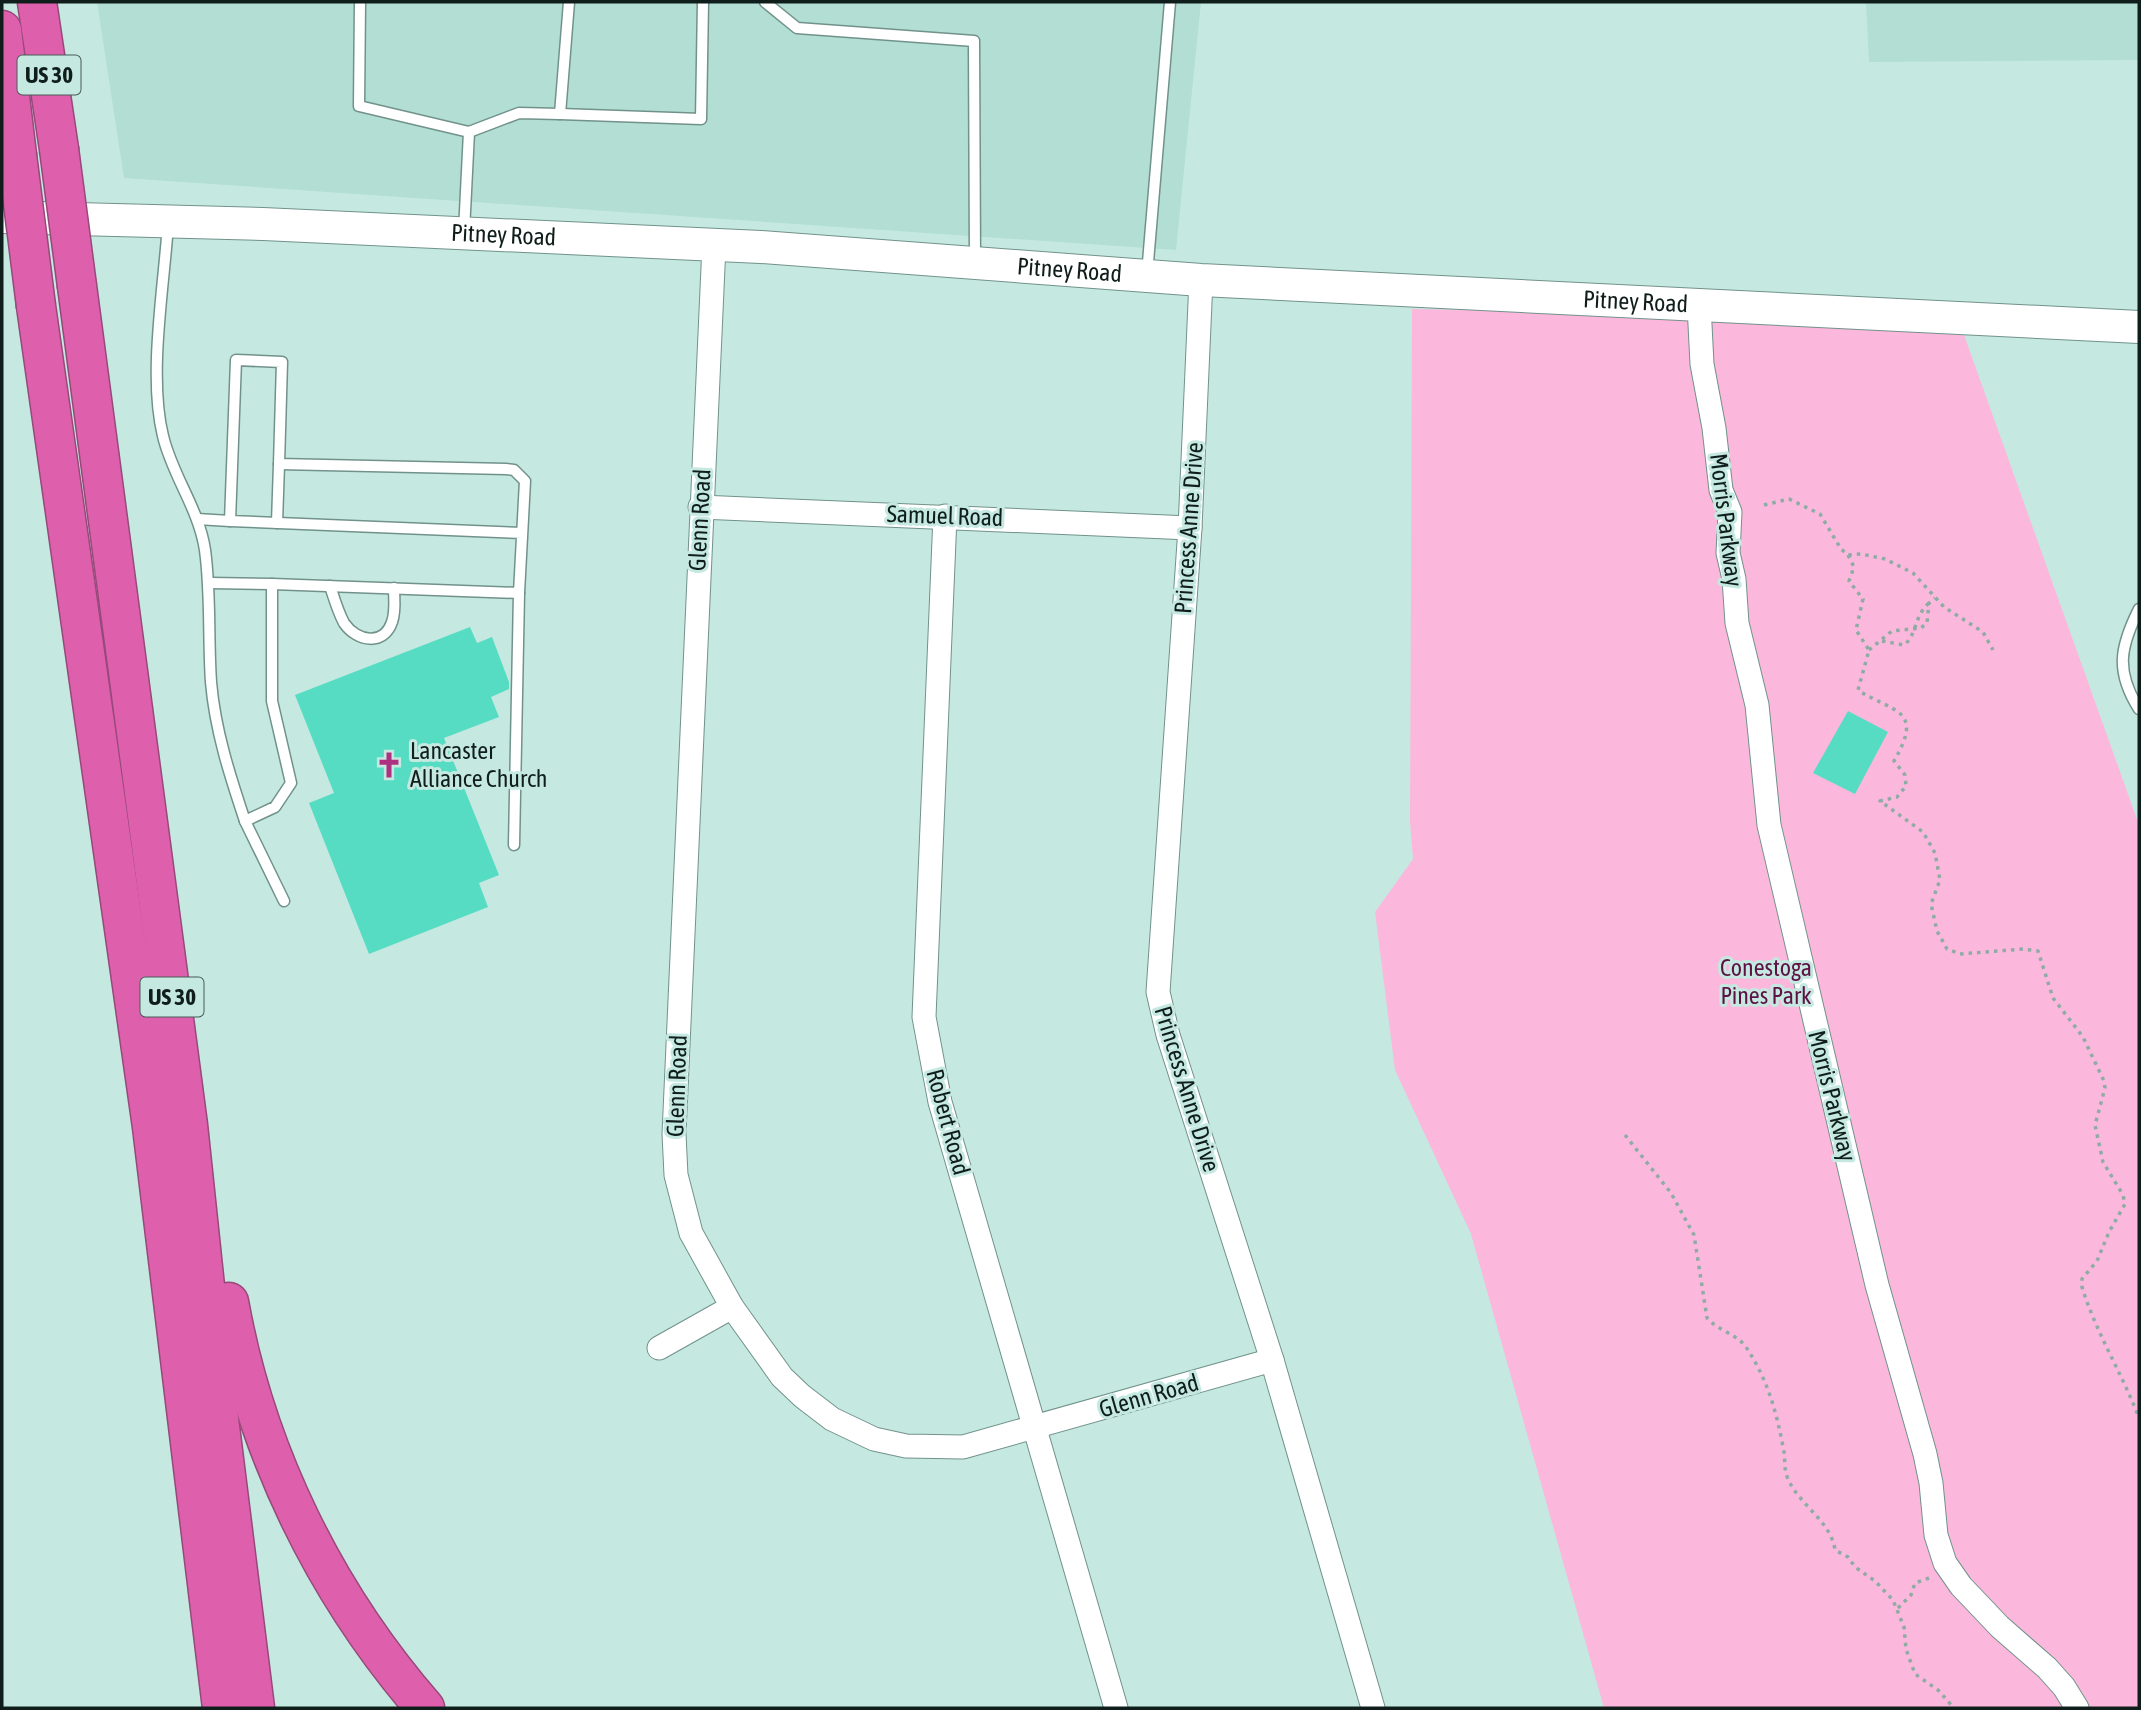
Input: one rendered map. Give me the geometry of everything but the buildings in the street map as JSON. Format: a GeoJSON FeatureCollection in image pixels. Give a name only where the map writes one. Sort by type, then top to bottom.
{"type":"FeatureCollection","features":[{"type":"Feature","properties":{"kind":"highway","name":"US 30"},"geometry":{"type":"LineString","coordinates":[[37,2],[164,937],[255,1708]]}},
{"type":"Feature","properties":{"kind":"highway","name":"US 30"},"geometry":{"type":"LineString","coordinates":[[2,30],[36,306],[152,1127],[222,1708]]}},
{"type":"Feature","properties":{"kind":"highway"},"geometry":{"type":"LineString","coordinates":[[164,937],[233,1322],[259,1419],[296,1512],[328,1573],[378,1650],[425,1708]]}},
{"type":"Feature","properties":{"kind":"main road","name":"Pitney Road"},"geometry":{"type":"LineString","coordinates":[[2,217],[169,221],[714,245],[1201,280],[2139,327]]}},
{"type":"Feature","properties":{"kind":"street","name":"Glenn Road"},"geometry":{"type":"LineString","coordinates":[[714,245],[700,507],[674,1134],[676,1175],[691,1233],[732,1307],[782,1377],[832,1419],[874,1439],[906,1446],[963,1447],[1272,1360]]}},
{"type":"Feature","properties":{"kind":"street","name":"Princess Anne Drive"},"geometry":{"type":"LineString","coordinates":[[1201,280],[1190,528],[1158,992],[1168,1035],[1272,1360],[1373,1708]]}},
{"type":"Feature","properties":{"kind":"street","name":"Morris Parkway"},"geometry":{"type":"LineString","coordinates":[[1699,305],[1702,364],[1714,428],[1721,490],[1730,512],[1728,553],[1734,579],[1737,623],[1757,705],[1769,825],[1877,1285],[1925,1454],[1936,1535],[1950,1571],[1961,1586],[2000,1628],[2047,1668],[2064,1687],[2077,1708]]}},
{"type":"Feature","properties":{"kind":"street","name":"Samuel Road"},"geometry":{"type":"LineString","coordinates":[[700,507],[1190,528]]}},
{"type":"Feature","properties":{"kind":"street","name":"Robert Road"},"geometry":{"type":"LineString","coordinates":[[945,516],[924,1017],[940,1102],[1116,1708]]}},
{"type":"Feature","properties":{"kind":"street"},"geometry":{"type":"LineString","coordinates":[[659,1348],[732,1307]]}},
{"type":"Feature","properties":{"kind":"lane"},"geometry":{"type":"LineString","coordinates":[[360,2],[359,106],[469,132],[519,113],[701,118],[703,2]]}},
{"type":"Feature","properties":{"kind":"lane"},"geometry":{"type":"LineString","coordinates":[[560,114],[569,2]]}},
{"type":"Feature","properties":{"kind":"lane"},"geometry":{"type":"LineString","coordinates":[[765,2],[797,28],[974,41],[975,263]]}},
{"type":"Feature","properties":{"kind":"lane"},"geometry":{"type":"LineString","coordinates":[[1146,276],[1170,2]]}},
{"type":"Feature","properties":{"kind":"lane"},"geometry":{"type":"LineString","coordinates":[[464,234],[469,132]]}},
{"type":"Feature","properties":{"kind":"lane"},"geometry":{"type":"LineString","coordinates":[[169,221],[159,352],[162,432],[169,460],[197,519],[210,583],[215,711],[225,761],[245,821],[284,901]]}},
{"type":"Feature","properties":{"kind":"lane"},"geometry":{"type":"LineString","coordinates":[[230,521],[236,360],[282,362],[277,523]]}},
{"type":"Feature","properties":{"kind":"lane"},"geometry":{"type":"LineString","coordinates":[[279,464],[514,470],[524,481],[514,845]]}},
{"type":"Feature","properties":{"kind":"lane"},"geometry":{"type":"LineString","coordinates":[[197,519],[522,533]]}},
{"type":"Feature","properties":{"kind":"lane"},"geometry":{"type":"LineString","coordinates":[[210,583],[519,593]]}},
{"type":"Feature","properties":{"kind":"lane"},"geometry":{"type":"LineString","coordinates":[[245,821],[275,807],[291,783],[272,701],[272,584]]}},
{"type":"Feature","properties":{"kind":"lane"},"geometry":{"type":"LineString","coordinates":[[330,586],[345,623],[359,637],[367,639],[376,639],[388,631],[394,616],[394,588]]}},
{"type":"Feature","properties":{"kind":"lane"},"geometry":{"type":"LineString","coordinates":[[2139,609],[2124,639],[2123,663],[2126,689],[2139,709]]}},
{"type":"Feature","properties":{"kind":"path"},"geometry":{"type":"LineString","coordinates":[[1764,505],[1789,499],[1820,514],[1854,567],[1849,581],[1863,599],[1856,630],[1868,650]]}},
{"type":"Feature","properties":{"kind":"path"},"geometry":{"type":"LineString","coordinates":[[1848,555],[1861,554],[1906,569],[1923,582],[1935,598],[1983,632],[1993,650]]}},
{"type":"Feature","properties":{"kind":"path"},"geometry":{"type":"LineString","coordinates":[[1880,642],[1904,645],[1910,641],[1919,611],[1935,598]]}},
{"type":"Feature","properties":{"kind":"path"},"geometry":{"type":"LineString","coordinates":[[1929,603],[1927,623],[1913,629],[1892,631],[1868,650],[1858,690],[1890,704],[1903,717],[1907,729],[1905,741],[1894,761],[1905,775],[1906,786],[1897,797],[1880,801],[1923,832],[1936,853],[1941,880],[1931,904],[1940,941],[1947,949],[1959,954],[2023,949],[2038,951],[2053,998],[2083,1037],[2104,1081],[2105,1088],[2095,1125],[2103,1162],[2123,1195],[2125,1204],[2109,1231],[2097,1261],[2082,1279],[2082,1287],[2101,1340],[2113,1358],[2139,1418]]}},
{"type":"Feature","properties":{"kind":"path"},"geometry":{"type":"LineString","coordinates":[[1625,1135],[1671,1193],[1694,1235],[1699,1281],[1707,1318],[1713,1325],[1745,1345],[1769,1386],[1776,1408],[1788,1480],[1802,1502],[1828,1528],[1835,1550],[1848,1557],[1856,1567],[1875,1581],[1898,1608],[1904,1627],[1906,1649],[1915,1674],[1938,1690],[1954,1708]]}},
{"type":"Feature","properties":{"kind":"path"},"geometry":{"type":"LineString","coordinates":[[1898,1608],[1911,1595],[1915,1584],[1950,1571]]}},
{"type":"Feature","properties":{"kind":"shaded area"},"geometry":{"type":"Polygon","coordinates":[[[97,2],[1201,2],[1176,250],[124,178],[97,2]]]}},
{"type":"Feature","properties":{"kind":"shaded area"},"geometry":{"type":"Polygon","coordinates":[[[1866,2],[2139,2],[2139,60],[1869,62],[1866,2]]]}},
{"type":"Feature","properties":{"kind":"green space","name":"Conestoga Pines Park"},"geometry":{"type":"Polygon","coordinates":[[[1412,309],[1958,318],[2139,825],[2139,1708],[1604,1708],[1471,1234],[1395,1070],[1375,912],[1413,859],[1410,822],[1412,309]]]}},
{"type":"Feature","properties":{"kind":"place","name":"Lancaster Alliance Church"},"geometry":{"type":"Point","coordinates":[389,765]}}]}
